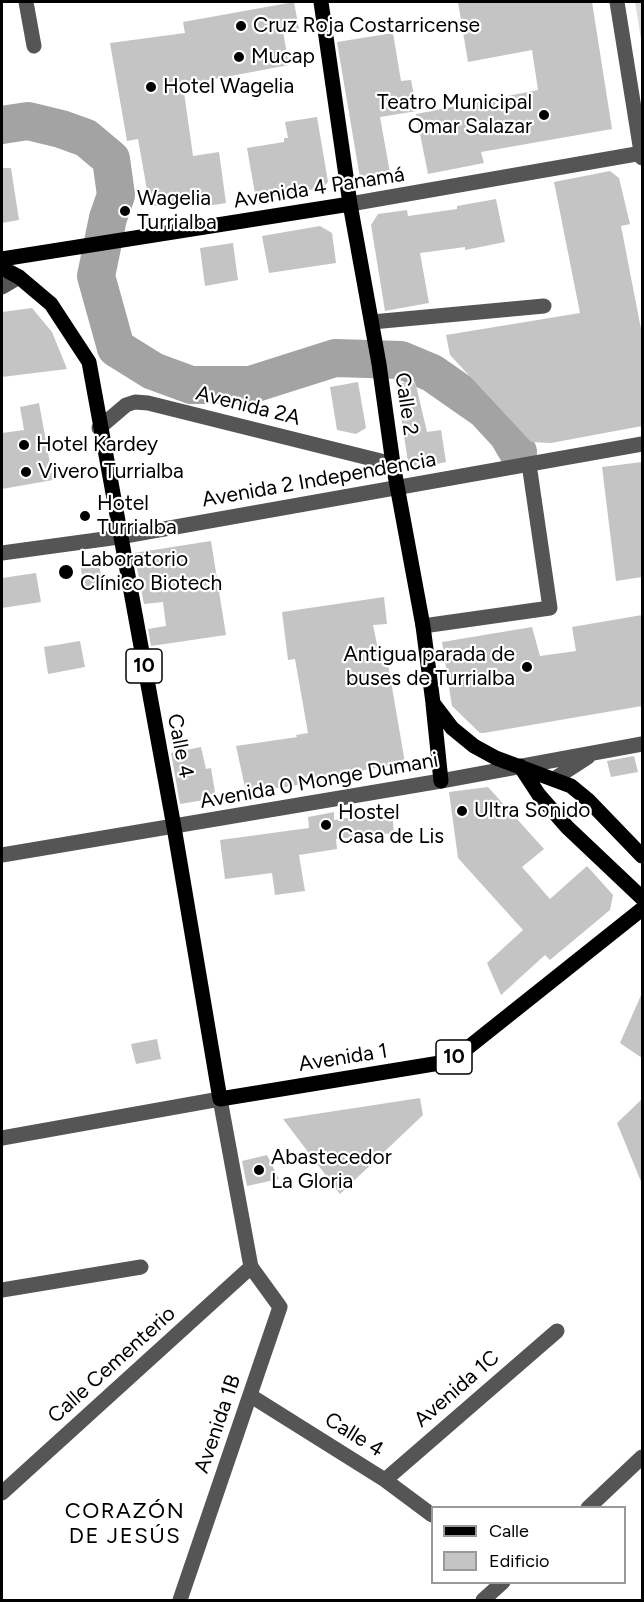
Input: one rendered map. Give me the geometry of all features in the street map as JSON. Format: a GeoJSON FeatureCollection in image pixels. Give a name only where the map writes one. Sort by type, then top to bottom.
{"type":"FeatureCollection","features":[{"type":"Feature","properties":{"kind":"main road","name":"Calle 2"},"geometry":{"type":"LineString","coordinates":[[321,2],[350,204],[380,364],[393,464],[423,626],[433,703],[452,728],[474,746],[496,758],[571,786],[588,800],[642,856]]}},
{"type":"Feature","properties":{"kind":"main road","name":"Avenida 4 Panamá"},"geometry":{"type":"LineString","coordinates":[[2,259],[350,204]]}},
{"type":"Feature","properties":{"kind":"main road","name":"Calle 4"},"geometry":{"type":"LineString","coordinates":[[2,268],[19,277],[51,304],[89,362],[99,428],[174,827],[220,1099]]}},
{"type":"Feature","properties":{"kind":"main road"},"geometry":{"type":"LineString","coordinates":[[433,703],[441,781]]}},
{"type":"Feature","properties":{"kind":"main road"},"geometry":{"type":"LineString","coordinates":[[520,766],[539,795],[567,827],[642,898]]}},
{"type":"Feature","properties":{"kind":"main road","name":"Avenida 1"},"geometry":{"type":"LineString","coordinates":[[220,1099],[446,1062],[470,1046],[642,909]]}},
{"type":"Feature","properties":{"kind":"street"},"geometry":{"type":"LineString","coordinates":[[26,2],[34,46]]}},
{"type":"Feature","properties":{"kind":"street"},"geometry":{"type":"LineString","coordinates":[[617,2],[642,155]]}},
{"type":"Feature","properties":{"kind":"street","name":"Avenida 4 Panamá"},"geometry":{"type":"LineString","coordinates":[[350,204],[642,155]]}},
{"type":"Feature","properties":{"kind":"street"},"geometry":{"type":"LineString","coordinates":[[2,287],[19,277]]}},
{"type":"Feature","properties":{"kind":"street"},"geometry":{"type":"LineString","coordinates":[[373,327],[544,306]]}},
{"type":"Feature","properties":{"kind":"street","name":"Avenida 2A"},"geometry":{"type":"LineString","coordinates":[[99,428],[126,405],[135,402],[148,403],[393,464]]}},
{"type":"Feature","properties":{"kind":"street","name":"Avenida 2 Independencia"},"geometry":{"type":"LineString","coordinates":[[2,553],[119,537],[642,444]]}},
{"type":"Feature","properties":{"kind":"street"},"geometry":{"type":"LineString","coordinates":[[423,626],[550,608],[529,464]]}},
{"type":"Feature","properties":{"kind":"street","name":"Avenida 0 Monge Dumani"},"geometry":{"type":"LineString","coordinates":[[2,855],[441,781],[642,744]]}},
{"type":"Feature","properties":{"kind":"street"},"geometry":{"type":"LineString","coordinates":[[554,779],[596,753]]}},
{"type":"Feature","properties":{"kind":"street","name":"Avenida 1"},"geometry":{"type":"LineString","coordinates":[[2,1138],[220,1099]]}},
{"type":"Feature","properties":{"kind":"street","name":"Calle 4"},"geometry":{"type":"LineString","coordinates":[[220,1099],[251,1267]]}},
{"type":"Feature","properties":{"kind":"street"},"geometry":{"type":"LineString","coordinates":[[2,1290],[141,1267]]}},
{"type":"Feature","properties":{"kind":"street","name":"Avenida 1B"},"geometry":{"type":"LineString","coordinates":[[180,1600],[280,1306],[251,1267]]}},
{"type":"Feature","properties":{"kind":"street","name":"Calle Cementerio"},"geometry":{"type":"LineString","coordinates":[[3,1490],[251,1267]]}},
{"type":"Feature","properties":{"kind":"street","name":"Avenida 1C"},"geometry":{"type":"LineString","coordinates":[[385,1480],[557,1331]]}},
{"type":"Feature","properties":{"kind":"street","name":"Calle 4"},"geometry":{"type":"LineString","coordinates":[[250,1396],[385,1480],[431,1514]]}},
{"type":"Feature","properties":{"kind":"street"},"geometry":{"type":"LineString","coordinates":[[590,1506],[642,1457]]}},
{"type":"Feature","properties":{"kind":"shaded area"},"geometry":{"type":"Polygon","coordinates":[[[635,2],[642,2],[642,45],[635,2]]]}},
{"type":"Feature","properties":{"kind":"building"},"geometry":{"type":"Polygon","coordinates":[[[294,2],[299,29],[283,32],[289,65],[183,85],[193,156],[219,152],[226,203],[207,206],[205,197],[150,207],[138,139],[127,141],[110,43],[185,33],[183,22],[294,2]]]}},
{"type":"Feature","properties":{"kind":"building"},"geometry":{"type":"Polygon","coordinates":[[[458,2],[592,2],[612,129],[481,152],[484,163],[428,174],[416,114],[538,90],[532,50],[468,62],[458,2]]]}},
{"type":"Feature","properties":{"kind":"building"},"geometry":{"type":"Polygon","coordinates":[[[393,33],[401,81],[411,80],[417,111],[380,117],[390,173],[360,178],[337,42],[393,33]]]}},
{"type":"Feature","properties":{"kind":"building"},"geometry":{"type":"Polygon","coordinates":[[[317,117],[328,182],[322,188],[256,199],[247,148],[284,142],[284,138],[288,138],[285,122],[317,117]]]}},
{"type":"Feature","properties":{"kind":"building"},"geometry":{"type":"Polygon","coordinates":[[[2,168],[11,168],[19,220],[2,223],[2,168]]]}},
{"type":"Feature","properties":{"kind":"building"},"geometry":{"type":"Polygon","coordinates":[[[610,171],[619,178],[630,224],[621,226],[642,334],[642,426],[551,443],[531,442],[450,355],[446,335],[580,313],[554,182],[610,171]]]}},
{"type":"Feature","properties":{"kind":"building"},"geometry":{"type":"Polygon","coordinates":[[[496,199],[505,242],[465,250],[465,247],[420,253],[429,303],[385,311],[371,225],[378,214],[407,210],[408,216],[457,209],[457,206],[496,199]]]}},
{"type":"Feature","properties":{"kind":"building"},"geometry":{"type":"Polygon","coordinates":[[[320,226],[332,233],[336,263],[269,273],[262,236],[320,226]]]}},
{"type":"Feature","properties":{"kind":"building"},"geometry":{"type":"Polygon","coordinates":[[[233,243],[238,280],[205,286],[200,248],[233,243]]]}},
{"type":"Feature","properties":{"kind":"building"},"geometry":{"type":"Polygon","coordinates":[[[32,308],[52,332],[67,369],[2,377],[2,312],[32,308]]]}},
{"type":"Feature","properties":{"kind":"building"},"geometry":{"type":"Polygon","coordinates":[[[415,381],[427,432],[441,430],[446,462],[419,468],[408,462],[396,384],[415,381]]]}},
{"type":"Feature","properties":{"kind":"building"},"geometry":{"type":"Polygon","coordinates":[[[358,382],[366,428],[356,434],[337,430],[330,387],[358,382]]]}},
{"type":"Feature","properties":{"kind":"building"},"geometry":{"type":"Polygon","coordinates":[[[39,403],[53,480],[2,489],[2,433],[24,430],[20,407],[39,403]]]}},
{"type":"Feature","properties":{"kind":"building"},"geometry":{"type":"Polygon","coordinates":[[[642,462],[642,577],[616,581],[602,467],[642,462]]]}},
{"type":"Feature","properties":{"kind":"building"},"geometry":{"type":"Polygon","coordinates":[[[211,541],[226,635],[151,646],[148,629],[166,626],[163,602],[144,604],[134,553],[211,541]]]}},
{"type":"Feature","properties":{"kind":"building"},"geometry":{"type":"Polygon","coordinates":[[[98,560],[103,584],[84,587],[80,564],[98,560]]]}},
{"type":"Feature","properties":{"kind":"building"},"geometry":{"type":"Polygon","coordinates":[[[36,573],[41,602],[2,608],[2,578],[36,573]]]}},
{"type":"Feature","properties":{"kind":"building"},"geometry":{"type":"Polygon","coordinates":[[[384,597],[387,624],[373,625],[380,659],[387,658],[405,763],[336,775],[293,786],[246,792],[236,746],[297,737],[296,735],[308,733],[295,659],[288,660],[282,612],[384,597]]]}},
{"type":"Feature","properties":{"kind":"building"},"geometry":{"type":"Polygon","coordinates":[[[642,615],[642,706],[480,733],[452,706],[442,642],[532,627],[540,656],[576,651],[572,627],[642,615]]]}},
{"type":"Feature","properties":{"kind":"building"},"geometry":{"type":"Polygon","coordinates":[[[80,641],[85,667],[48,674],[44,647],[80,641]]]}},
{"type":"Feature","properties":{"kind":"building"},"geometry":{"type":"Polygon","coordinates":[[[201,747],[206,769],[211,768],[216,798],[180,804],[171,753],[201,747]]]}},
{"type":"Feature","properties":{"kind":"building"},"geometry":{"type":"Polygon","coordinates":[[[634,756],[638,772],[611,777],[607,761],[634,756]]]}},
{"type":"Feature","properties":{"kind":"building"},"geometry":{"type":"Polygon","coordinates":[[[488,787],[544,849],[522,867],[550,899],[587,866],[613,895],[610,910],[550,960],[545,955],[501,995],[487,963],[523,930],[458,858],[449,792],[488,787]]]}},
{"type":"Feature","properties":{"kind":"building"},"geometry":{"type":"Polygon","coordinates":[[[392,811],[394,833],[336,839],[337,849],[299,855],[305,891],[275,895],[272,873],[225,879],[220,840],[309,828],[308,817],[334,812],[334,820],[392,811]]]}},
{"type":"Feature","properties":{"kind":"building"},"geometry":{"type":"Polygon","coordinates":[[[642,993],[642,1058],[620,1043],[642,993]]]}},
{"type":"Feature","properties":{"kind":"building"},"geometry":{"type":"Polygon","coordinates":[[[157,1039],[161,1059],[136,1064],[131,1044],[157,1039]]]}},
{"type":"Feature","properties":{"kind":"building"},"geometry":{"type":"Polygon","coordinates":[[[420,1098],[423,1115],[340,1194],[283,1119],[420,1098]]]}},
{"type":"Feature","properties":{"kind":"building"},"geometry":{"type":"Polygon","coordinates":[[[642,1099],[642,1184],[617,1123],[642,1099]]]}},
{"type":"Feature","properties":{"kind":"building","name":"Abastecedor La Gloria"},"geometry":{"type":"Polygon","coordinates":[[[267,1155],[279,1179],[247,1186],[242,1161],[267,1155]]]}},
{"type":"Feature","properties":{"kind":"waterway"},"geometry":{"type":"LineString","coordinates":[[2,125],[28,121],[61,129],[86,138],[111,159],[116,195],[108,218],[96,276],[116,348],[153,371],[191,385],[250,385],[335,358],[401,360],[432,373],[485,410],[508,435],[518,452]]}},
{"type":"Feature","properties":{"kind":"place","name":"Cruz Roja Costarricense"},"geometry":{"type":"Point","coordinates":[241,26]}},
{"type":"Feature","properties":{"kind":"place","name":"Mucap"},"geometry":{"type":"Point","coordinates":[239,57]}},
{"type":"Feature","properties":{"kind":"place","name":"Hotel Wagelia"},"geometry":{"type":"Point","coordinates":[151,87]}},
{"type":"Feature","properties":{"kind":"place","name":"Teatro Municipal Omar Salazar"},"geometry":{"type":"Point","coordinates":[544,115]}},
{"type":"Feature","properties":{"kind":"place","name":"Wagelia Turrialba"},"geometry":{"type":"Point","coordinates":[125,211]}},
{"type":"Feature","properties":{"kind":"place","name":"Hotel Kardey"},"geometry":{"type":"Point","coordinates":[24,445]}},
{"type":"Feature","properties":{"kind":"place","name":"Vivero Turrialba"},"geometry":{"type":"Point","coordinates":[26,472]}},
{"type":"Feature","properties":{"kind":"place","name":"Hotel Turrialba"},"geometry":{"type":"Point","coordinates":[85,516]}},
{"type":"Feature","properties":{"kind":"place","name":"Laboratorio Clínico Biotech"},"geometry":{"type":"Point","coordinates":[66,572]}},
{"type":"Feature","properties":{"kind":"place","name":"Antigua parada de buses de Turrialba"},"geometry":{"type":"Point","coordinates":[527,667]}},
{"type":"Feature","properties":{"kind":"place","name":"Ultra Sonido"},"geometry":{"type":"Point","coordinates":[462,811]}},
{"type":"Feature","properties":{"kind":"place","name":"Hostel Casa de Lis"},"geometry":{"type":"Point","coordinates":[326,825]}},
{"type":"Feature","properties":{"kind":"place","name":"Abastecedor La Gloria"},"geometry":{"type":"Point","coordinates":[259,1170]}},
{"type":"Feature","properties":{"kind":"district","name":"CORAZÓN DE JESÚS"},"geometry":{"type":"Point","coordinates":[125,1524]}}]}
